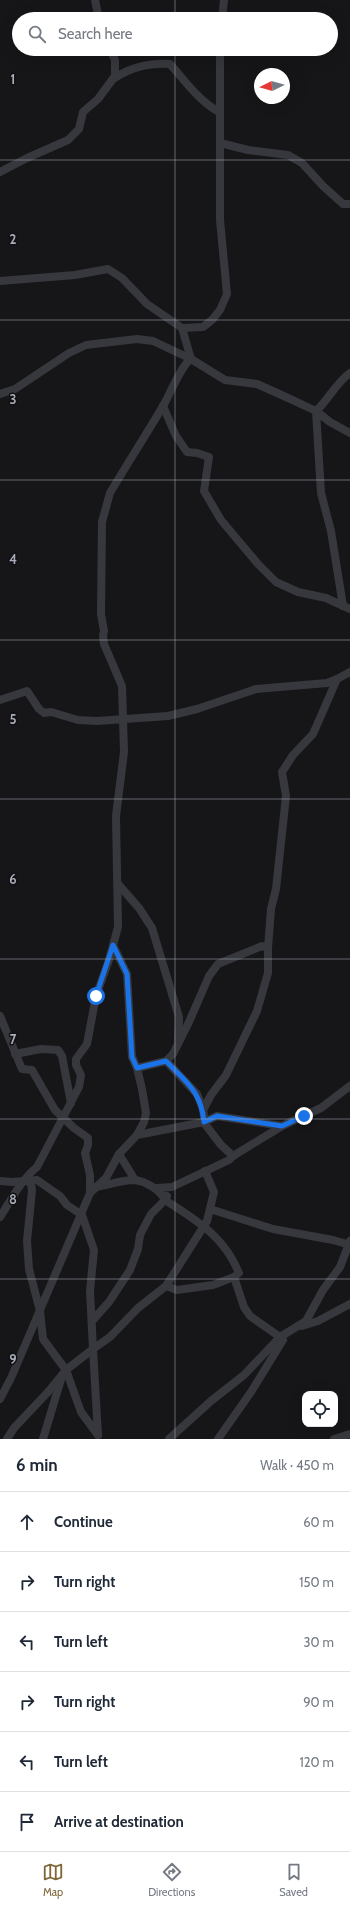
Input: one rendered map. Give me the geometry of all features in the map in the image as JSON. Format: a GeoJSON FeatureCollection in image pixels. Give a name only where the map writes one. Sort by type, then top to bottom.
{"type":"FeatureCollection","features":[{"type":"Feature","properties":{"kind":"street"},"geometry":{"type":"LineString","coordinates":[[95,0],[98,12]]}},
{"type":"Feature","properties":{"kind":"street"},"geometry":{"type":"LineString","coordinates":[[223,12],[224,0]]}},
{"type":"Feature","properties":{"kind":"street"},"geometry":{"type":"LineString","coordinates":[[112,56],[116,67],[113,79]]}},
{"type":"Feature","properties":{"kind":"street"},"geometry":{"type":"LineString","coordinates":[[0,282],[75,275],[108,269],[122,278],[147,304],[182,328],[203,327],[212,320],[220,310],[227,294],[220,220],[220,56]]}},
{"type":"Feature","properties":{"kind":"street"},"geometry":{"type":"LineString","coordinates":[[0,172],[68,140],[80,129],[83,112],[98,99],[113,79],[128,70],[139,67],[170,64],[194,92],[209,106],[219,112]]}},
{"type":"Feature","properties":{"kind":"street"},"geometry":{"type":"LineString","coordinates":[[220,143],[248,150],[288,155],[302,163],[323,186],[343,204],[350,204]]}},
{"type":"Feature","properties":{"kind":"street"},"geometry":{"type":"LineString","coordinates":[[182,328],[191,359]]}},
{"type":"Feature","properties":{"kind":"street"},"geometry":{"type":"LineString","coordinates":[[0,394],[14,389],[80,348],[103,342],[137,339],[153,341],[191,359],[225,380],[258,384],[316,411],[330,422],[350,433]]}},
{"type":"Feature","properties":{"kind":"street"},"geometry":{"type":"LineString","coordinates":[[0,1217],[30,1173],[37,1167],[79,1087],[81,1075],[76,1065],[76,1059],[88,1044],[96,996],[118,927],[116,898],[118,884],[116,816],[124,752],[122,686],[104,644],[104,631],[101,614],[102,522],[110,493],[163,406],[180,376],[183,366],[191,359]]}},
{"type":"Feature","properties":{"kind":"street"},"geometry":{"type":"LineString","coordinates":[[316,411],[326,402],[336,387],[350,373]]}},
{"type":"Feature","properties":{"kind":"street"},"geometry":{"type":"LineString","coordinates":[[163,406],[176,436],[187,452],[197,453],[209,457],[204,491],[221,520],[258,564],[276,582],[298,592],[326,598],[346,607]]}},
{"type":"Feature","properties":{"kind":"street"},"geometry":{"type":"LineString","coordinates":[[316,411],[321,493],[331,531],[346,607]]}},
{"type":"Feature","properties":{"kind":"street"},"geometry":{"type":"LineString","coordinates":[[0,700],[26,691],[39,709],[44,712],[51,712],[78,720],[122,720],[180,714],[256,689],[327,683],[350,672]]}},
{"type":"Feature","properties":{"kind":"street"},"geometry":{"type":"LineString","coordinates":[[203,1110],[211,1095],[226,1075],[257,1011],[268,974],[271,909],[276,889],[286,796],[282,772],[293,755],[313,734],[337,679]]}},
{"type":"Feature","properties":{"kind":"street"},"geometry":{"type":"LineString","coordinates":[[118,884],[139,908],[152,928],[179,1017],[178,1043]]}},
{"type":"Feature","properties":{"kind":"street"},"geometry":{"type":"LineString","coordinates":[[0,1399],[11,1378],[93,1190],[106,1178],[119,1154],[137,1135],[144,1122],[146,1113],[142,1089],[137,1068],[132,1057],[127,974],[113,945]]}},
{"type":"Feature","properties":{"kind":"street"},"geometry":{"type":"LineString","coordinates":[[137,1068],[166,1061],[173,1054],[209,976],[218,964],[262,946],[268,948]]}},
{"type":"Feature","properties":{"kind":"street"},"geometry":{"type":"LineString","coordinates":[[0,1016],[22,1069],[32,1070],[55,1110],[63,1119],[88,1138],[88,1145],[85,1153],[93,1190]]}},
{"type":"Feature","properties":{"kind":"street"},"geometry":{"type":"LineString","coordinates":[[15,1054],[41,1049],[58,1050],[62,1056],[71,1103]]}},
{"type":"Feature","properties":{"kind":"street"},"geometry":{"type":"LineString","coordinates":[[166,1061],[197,1094],[203,1110],[204,1122],[221,1145],[233,1156]]}},
{"type":"Feature","properties":{"kind":"street"},"geometry":{"type":"LineString","coordinates":[[93,1190],[135,1180],[157,1188],[172,1187],[230,1160],[233,1156],[282,1126],[321,1108],[350,1086]]}},
{"type":"Feature","properties":{"kind":"street"},"geometry":{"type":"LineString","coordinates":[[137,1135],[204,1122],[217,1116],[282,1126]]}},
{"type":"Feature","properties":{"kind":"street"},"geometry":{"type":"LineString","coordinates":[[119,1154],[135,1180]]}},
{"type":"Feature","properties":{"kind":"street"},"geometry":{"type":"LineString","coordinates":[[7,1439],[14,1428],[64,1373],[110,1337],[138,1308],[166,1286],[204,1225],[210,1209],[214,1192],[205,1171]]}},
{"type":"Feature","properties":{"kind":"street"},"geometry":{"type":"LineString","coordinates":[[26,1180],[31,1184],[32,1190],[27,1241],[29,1269],[40,1311],[43,1339],[64,1373],[81,1412],[98,1437]]}},
{"type":"Feature","properties":{"kind":"street"},"geometry":{"type":"LineString","coordinates":[[0,1181],[12,1182],[37,1180],[60,1196],[67,1205],[82,1215],[94,1250],[90,1291],[98,1437]]}},
{"type":"Feature","properties":{"kind":"street"},"geometry":{"type":"LineString","coordinates":[[92,1321],[109,1302],[130,1270],[138,1249],[140,1235],[151,1214],[165,1200],[172,1187]]}},
{"type":"Feature","properties":{"kind":"street"},"geometry":{"type":"LineString","coordinates":[[157,1188],[165,1200],[204,1225],[234,1260],[239,1273],[234,1277],[213,1285],[177,1290],[166,1286]]}},
{"type":"Feature","properties":{"kind":"street"},"geometry":{"type":"LineString","coordinates":[[169,1439],[211,1401],[239,1380],[283,1336],[306,1321],[323,1290],[340,1267],[349,1243],[273,1229],[210,1209]]}},
{"type":"Feature","properties":{"kind":"street"},"geometry":{"type":"LineString","coordinates":[[234,1277],[244,1307],[250,1316],[283,1336]]}},
{"type":"Feature","properties":{"kind":"street"},"geometry":{"type":"LineString","coordinates":[[297,1327],[318,1321],[350,1304]]}},
{"type":"Feature","properties":{"kind":"street"},"geometry":{"type":"LineString","coordinates":[[218,1439],[251,1392],[283,1336]]}},
{"type":"Feature","properties":{"kind":"street"},"geometry":{"type":"LineString","coordinates":[[43,1439],[64,1373]]}},
{"type":"Feature","properties":{"kind":"street"},"geometry":{"type":"LineString","coordinates":[[334,1439],[350,1434]]}},
{"type":"Feature","properties":{"kind":"route"},"geometry":{"type":"LineString","coordinates":[[96,996],[113,945],[127,974],[132,1057],[137,1068],[166,1061],[197,1094],[203,1109],[204,1122],[217,1116],[251,1120],[282,1126],[304,1116]]}}]}
